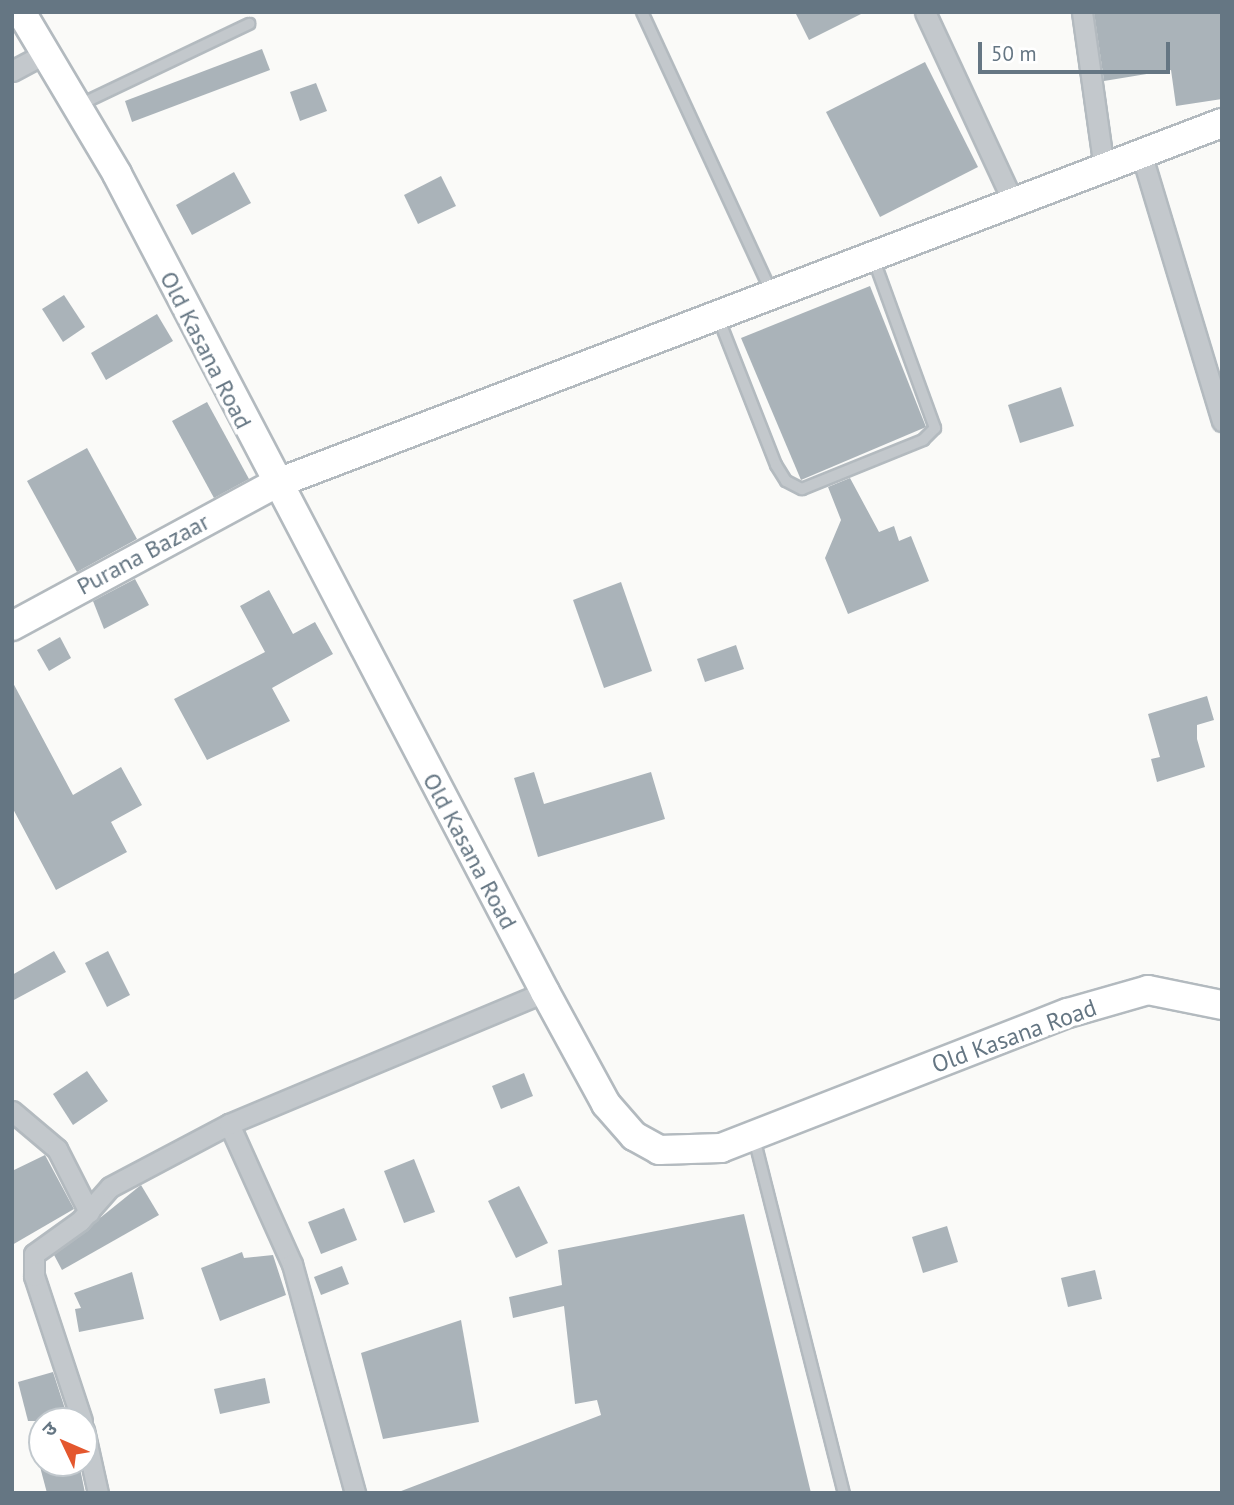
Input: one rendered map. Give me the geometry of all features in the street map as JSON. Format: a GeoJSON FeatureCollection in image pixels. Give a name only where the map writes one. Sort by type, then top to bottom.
{"type":"FeatureCollection","features":[{"type":"Feature","properties":{"kind":"street","name":"Old Kasana Road"},"geometry":{"type":"LineString","coordinates":[[21,12],[77,106],[606,1104],[646,1145],[700,1151],[754,1138],[1068,1013],[1148,990],[1222,1004]]}},
{"type":"Feature","properties":{"kind":"street"},"geometry":{"type":"LineString","coordinates":[[925,12],[1013,202]]}},
{"type":"Feature","properties":{"kind":"street"},"geometry":{"type":"LineString","coordinates":[[1082,12],[1104,169]]}},
{"type":"Feature","properties":{"kind":"street"},"geometry":{"type":"LineString","coordinates":[[12,71],[46,53]]}},
{"type":"Feature","properties":{"kind":"street","name":"Purana Bazaar"},"geometry":{"type":"LineString","coordinates":[[12,626],[275,484],[718,317],[1013,202],[1142,156],[1222,123]]}},
{"type":"Feature","properties":{"kind":"street"},"geometry":{"type":"LineString","coordinates":[[1142,156],[1222,421]]}},
{"type":"Feature","properties":{"kind":"street"},"geometry":{"type":"LineString","coordinates":[[77,1407],[31,1264],[34,1254],[89,1212],[110,1187],[229,1124],[545,992]]}},
{"type":"Feature","properties":{"kind":"street"},"geometry":{"type":"LineString","coordinates":[[12,1111],[57,1149],[89,1212]]}},
{"type":"Feature","properties":{"kind":"street"},"geometry":{"type":"LineString","coordinates":[[229,1124],[292,1264],[355,1493]]}},
{"type":"Feature","properties":{"kind":"lane"},"geometry":{"type":"LineString","coordinates":[[642,12],[773,295]]}},
{"type":"Feature","properties":{"kind":"lane"},"geometry":{"type":"LineString","coordinates":[[77,106],[249,23]]}},
{"type":"Feature","properties":{"kind":"lane"},"geometry":{"type":"LineString","coordinates":[[718,317],[776,465],[786,481],[802,489],[923,440],[935,428],[872,257]]}},
{"type":"Feature","properties":{"kind":"lane"},"geometry":{"type":"LineString","coordinates":[[754,1138],[844,1493]]}},
{"type":"Feature","properties":{"kind":"building"},"geometry":{"type":"Polygon","coordinates":[[[795,12],[865,12],[809,40],[795,12]]]}},
{"type":"Feature","properties":{"kind":"building"},"geometry":{"type":"Polygon","coordinates":[[[1094,12],[1222,12],[1222,99],[1176,106],[1171,70],[1104,81],[1094,12]]]}},
{"type":"Feature","properties":{"kind":"building"},"geometry":{"type":"Polygon","coordinates":[[[262,49],[270,70],[132,122],[125,101],[262,49]]]}},
{"type":"Feature","properties":{"kind":"building"},"geometry":{"type":"Polygon","coordinates":[[[925,62],[978,167],[880,217],[826,112],[925,62]]]}},
{"type":"Feature","properties":{"kind":"building"},"geometry":{"type":"Polygon","coordinates":[[[316,83],[327,111],[300,121],[290,92],[316,83]]]}},
{"type":"Feature","properties":{"kind":"building"},"geometry":{"type":"Polygon","coordinates":[[[234,172],[251,203],[192,235],[176,205],[234,172]]]}},
{"type":"Feature","properties":{"kind":"building"},"geometry":{"type":"Polygon","coordinates":[[[441,176],[456,206],[418,224],[404,195],[441,176]]]}},
{"type":"Feature","properties":{"kind":"building"},"geometry":{"type":"Polygon","coordinates":[[[870,286],[926,427],[801,480],[741,338],[870,286]]]}},
{"type":"Feature","properties":{"kind":"building"},"geometry":{"type":"Polygon","coordinates":[[[64,295],[85,327],[63,342],[42,309],[64,295]]]}},
{"type":"Feature","properties":{"kind":"building"},"geometry":{"type":"Polygon","coordinates":[[[157,314],[173,341],[106,380],[91,353],[157,314]]]}},
{"type":"Feature","properties":{"kind":"building"},"geometry":{"type":"Polygon","coordinates":[[[1061,387],[1074,426],[1020,443],[1008,405],[1061,387]]]}},
{"type":"Feature","properties":{"kind":"building"},"geometry":{"type":"Polygon","coordinates":[[[207,402],[249,479],[214,498],[172,421],[207,402]]]}},
{"type":"Feature","properties":{"kind":"building"},"geometry":{"type":"Polygon","coordinates":[[[87,448],[137,539],[77,572],[27,481],[87,448]]]}},
{"type":"Feature","properties":{"kind":"building"},"geometry":{"type":"Polygon","coordinates":[[[850,478],[879,532],[894,526],[899,541],[911,536],[929,581],[848,614],[825,558],[841,520],[828,487],[850,478]]]}},
{"type":"Feature","properties":{"kind":"building"},"geometry":{"type":"Polygon","coordinates":[[[135,579],[149,605],[104,629],[93,601],[135,579]]]}},
{"type":"Feature","properties":{"kind":"building"},"geometry":{"type":"Polygon","coordinates":[[[621,582],[652,671],[604,688],[573,600],[621,582]]]}},
{"type":"Feature","properties":{"kind":"building"},"geometry":{"type":"Polygon","coordinates":[[[269,590],[293,634],[315,622],[333,654],[272,688],[290,721],[207,760],[174,699],[265,652],[240,606],[269,590]]]}},
{"type":"Feature","properties":{"kind":"building"},"geometry":{"type":"Polygon","coordinates":[[[60,637],[71,658],[49,671],[37,650],[60,637]]]}},
{"type":"Feature","properties":{"kind":"building"},"geometry":{"type":"Polygon","coordinates":[[[736,645],[744,669],[705,682],[697,659],[736,645]]]}},
{"type":"Feature","properties":{"kind":"building"},"geometry":{"type":"Polygon","coordinates":[[[12,681],[73,795],[121,767],[142,805],[111,822],[127,852],[56,890],[12,807],[12,681]]]}},
{"type":"Feature","properties":{"kind":"building"},"geometry":{"type":"Polygon","coordinates":[[[1207,696],[1214,720],[1197,725],[1197,739],[1205,767],[1157,782],[1151,759],[1160,757],[1148,714],[1207,696]]]}},
{"type":"Feature","properties":{"kind":"building"},"geometry":{"type":"Polygon","coordinates":[[[534,772],[544,804],[651,772],[665,819],[538,857],[514,778],[534,772]]]}},
{"type":"Feature","properties":{"kind":"building"},"geometry":{"type":"Polygon","coordinates":[[[54,951],[66,972],[12,1001],[12,975],[54,951]]]}},
{"type":"Feature","properties":{"kind":"building"},"geometry":{"type":"Polygon","coordinates":[[[108,951],[130,995],[107,1007],[85,963],[108,951]]]}},
{"type":"Feature","properties":{"kind":"building"},"geometry":{"type":"Polygon","coordinates":[[[87,1071],[108,1101],[73,1125],[53,1094],[87,1071]]]}},
{"type":"Feature","properties":{"kind":"building"},"geometry":{"type":"Polygon","coordinates":[[[524,1073],[533,1096],[501,1109],[492,1086],[524,1073]]]}},
{"type":"Feature","properties":{"kind":"building"},"geometry":{"type":"Polygon","coordinates":[[[45,1155],[74,1209],[12,1245],[12,1171],[45,1155]]]}},
{"type":"Feature","properties":{"kind":"building"},"geometry":{"type":"Polygon","coordinates":[[[414,1159],[435,1212],[404,1223],[384,1171],[414,1159]]]}},
{"type":"Feature","properties":{"kind":"building"},"geometry":{"type":"Polygon","coordinates":[[[141,1185],[159,1215],[62,1270],[54,1255],[141,1185]]]}},
{"type":"Feature","properties":{"kind":"building"},"geometry":{"type":"Polygon","coordinates":[[[519,1186],[548,1243],[516,1258],[488,1201],[519,1186]]]}},
{"type":"Feature","properties":{"kind":"building"},"geometry":{"type":"Polygon","coordinates":[[[344,1208],[357,1240],[321,1254],[308,1222],[344,1208]]]}},
{"type":"Feature","properties":{"kind":"building"},"geometry":{"type":"Polygon","coordinates":[[[744,1214],[811,1493],[396,1493],[601,1415],[597,1400],[575,1404],[564,1306],[513,1318],[509,1297],[562,1285],[558,1250],[744,1214]]]}},
{"type":"Feature","properties":{"kind":"building"},"geometry":{"type":"Polygon","coordinates":[[[947,1226],[958,1262],[923,1273],[912,1237],[947,1226]]]}},
{"type":"Feature","properties":{"kind":"building"},"geometry":{"type":"Polygon","coordinates":[[[242,1252],[244,1258],[273,1255],[286,1295],[220,1321],[201,1268],[242,1252]]]}},
{"type":"Feature","properties":{"kind":"building"},"geometry":{"type":"Polygon","coordinates":[[[342,1266],[349,1284],[321,1295],[314,1277],[342,1266]]]}},
{"type":"Feature","properties":{"kind":"building"},"geometry":{"type":"Polygon","coordinates":[[[1095,1270],[1102,1299],[1068,1307],[1061,1278],[1095,1270]]]}},
{"type":"Feature","properties":{"kind":"building"},"geometry":{"type":"Polygon","coordinates":[[[132,1272],[144,1319],[79,1332],[75,1309],[81,1308],[74,1293],[132,1272]]]}},
{"type":"Feature","properties":{"kind":"building"},"geometry":{"type":"Polygon","coordinates":[[[461,1320],[479,1422],[383,1439],[361,1353],[461,1320]]]}},
{"type":"Feature","properties":{"kind":"building"},"geometry":{"type":"Polygon","coordinates":[[[53,1372],[64,1407],[28,1407],[28,1421],[18,1382],[53,1372]]]}},
{"type":"Feature","properties":{"kind":"building"},"geometry":{"type":"Polygon","coordinates":[[[265,1378],[270,1403],[220,1414],[214,1389],[265,1378]]]}},
{"type":"Feature","properties":{"kind":"building"},"geometry":{"type":"Polygon","coordinates":[[[43,1477],[82,1477],[85,1493],[47,1493],[43,1477]]]}}]}
